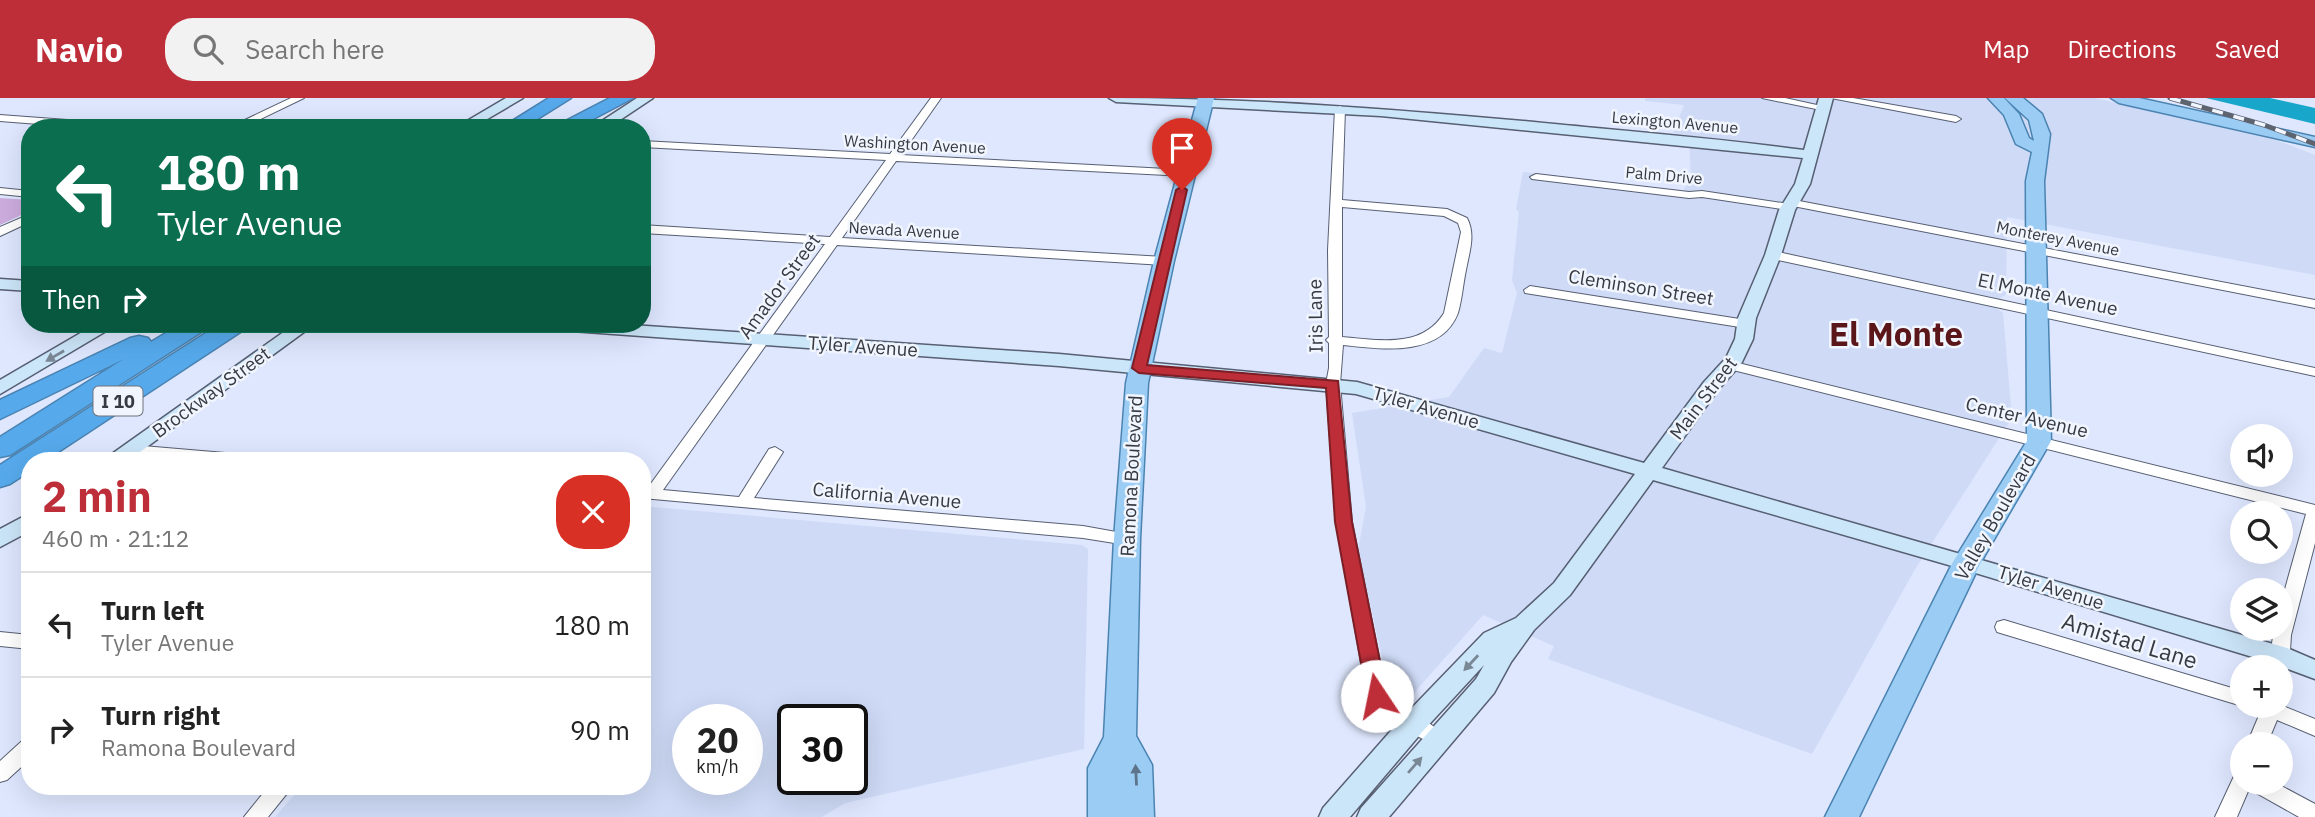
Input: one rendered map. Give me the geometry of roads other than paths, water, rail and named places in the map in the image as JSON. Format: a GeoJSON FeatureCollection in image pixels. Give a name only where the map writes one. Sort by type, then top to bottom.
{"type":"FeatureCollection","features":[{"type":"Feature","properties":{"kind":"highway"},"geometry":{"type":"LineString","coordinates":[[526,119],[562,98]]}},
{"type":"Feature","properties":{"kind":"highway"},"geometry":{"type":"LineString","coordinates":[[540,119],[576,98]]}},
{"type":"Feature","properties":{"kind":"highway"},"geometry":{"type":"LineString","coordinates":[[554,119],[590,98]]}},
{"type":"Feature","properties":{"kind":"highway"},"geometry":{"type":"LineString","coordinates":[[573,119],[605,98]]}},
{"type":"Feature","properties":{"kind":"highway"},"geometry":{"type":"LineString","coordinates":[[578,119],[624,98]]}},
{"type":"Feature","properties":{"kind":"highway","name":"I 10"},"geometry":{"type":"LineString","coordinates":[[0,431],[155,333]]}},
{"type":"Feature","properties":{"kind":"highway"},"geometry":{"type":"LineString","coordinates":[[0,449],[183,333]]}},
{"type":"Feature","properties":{"kind":"highway"},"geometry":{"type":"LineString","coordinates":[[0,463],[203,333]]}},
{"type":"Feature","properties":{"kind":"highway","name":"I 10"},"geometry":{"type":"LineString","coordinates":[[40,452],[222,333]]}},
{"type":"Feature","properties":{"kind":"highway"},"geometry":{"type":"LineString","coordinates":[[0,411],[33,392],[139,343]]}},
{"type":"Feature","properties":{"kind":"highway","name":"I 10"},"geometry":{"type":"LineString","coordinates":[[0,478],[21,464]]}},
{"type":"Feature","properties":{"kind":"main road"},"geometry":{"type":"LineString","coordinates":[[1996,98],[2011,114],[2022,141],[2038,149]]}},
{"type":"Feature","properties":{"kind":"main road","name":"Valley Boulevard"},"geometry":{"type":"LineString","coordinates":[[1842,817],[1967,562],[2026,467],[2039,441],[2035,181],[2038,149],[2043,143],[2044,131],[2031,112],[2013,98]]}},
{"type":"Feature","properties":{"kind":"main road"},"geometry":{"type":"LineString","coordinates":[[2119,98],[2315,142]]}},
{"type":"Feature","properties":{"kind":"main road"},"geometry":{"type":"LineString","coordinates":[[2150,98],[2315,136]]}},
{"type":"Feature","properties":{"kind":"main road","name":"Ramona Boulevard"},"geometry":{"type":"LineString","coordinates":[[1105,817],[1104,768],[1120,737],[1132,431],[1139,368],[1205,100]]}},
{"type":"Feature","properties":{"kind":"main road","name":"Ramona Boulevard"},"geometry":{"type":"LineString","coordinates":[[1120,737],[1136,765],[1137,817]]}},
{"type":"Feature","properties":{"kind":"street"},"geometry":{"type":"LineString","coordinates":[[253,119],[299,98]]}},
{"type":"Feature","properties":{"kind":"street"},"geometry":{"type":"LineString","coordinates":[[478,119],[516,98]]}},
{"type":"Feature","properties":{"kind":"street"},"geometry":{"type":"LineString","coordinates":[[612,119],[646,98]]}},
{"type":"Feature","properties":{"kind":"street","name":"Amador Street"},"geometry":{"type":"LineString","coordinates":[[651,487],[764,339],[936,98]]}},
{"type":"Feature","properties":{"kind":"street","name":"Lexington Avenue"},"geometry":{"type":"LineString","coordinates":[[1116,98],[1205,100],[1339,109],[1711,142],[1811,155]]}},
{"type":"Feature","properties":{"kind":"street"},"geometry":{"type":"LineString","coordinates":[[1767,98],[1827,101],[1956,119]]}},
{"type":"Feature","properties":{"kind":"street","name":"Main Street"},"geometry":{"type":"LineString","coordinates":[[1371,817],[1485,686],[1500,657],[1525,624],[1562,589],[1710,386],[1730,365],[1744,339],[1746,324],[1811,155],[1814,125],[1827,101]]}},
{"type":"Feature","properties":{"kind":"street","name":"Iris Lane"},"geometry":{"type":"LineString","coordinates":[[1339,109],[1333,384],[1344,522],[1377,696],[1413,724],[1438,739]]}},
{"type":"Feature","properties":{"kind":"street"},"geometry":{"type":"LineString","coordinates":[[0,118],[21,120]]}},
{"type":"Feature","properties":{"kind":"street","name":"Washington Avenue"},"geometry":{"type":"LineString","coordinates":[[651,145],[1186,173]]}},
{"type":"Feature","properties":{"kind":"street","name":"Palm Drive"},"geometry":{"type":"LineString","coordinates":[[1536,177],[1791,205]]}},
{"type":"Feature","properties":{"kind":"street"},"geometry":{"type":"LineString","coordinates":[[0,191],[21,193]]}},
{"type":"Feature","properties":{"kind":"street"},"geometry":{"type":"LineString","coordinates":[[1334,340],[1390,345],[1408,343],[1437,333],[1446,324],[1451,313],[1467,232],[1463,221],[1447,213],[1335,203]]}},
{"type":"Feature","properties":{"kind":"street","name":"Monterey Avenue"},"geometry":{"type":"LineString","coordinates":[[1791,205],[2036,249],[2315,304]]}},
{"type":"Feature","properties":{"kind":"street"},"geometry":{"type":"LineString","coordinates":[[0,232],[21,222]]}},
{"type":"Feature","properties":{"kind":"street","name":"Nevada Avenue"},"geometry":{"type":"LineString","coordinates":[[651,230],[1164,261]]}},
{"type":"Feature","properties":{"kind":"street","name":"El Monte Avenue"},"geometry":{"type":"LineString","coordinates":[[1773,255],[2315,372]]}},
{"type":"Feature","properties":{"kind":"street"},"geometry":{"type":"LineString","coordinates":[[0,284],[21,285]]}},
{"type":"Feature","properties":{"kind":"street","name":"Cleminson Street"},"geometry":{"type":"LineString","coordinates":[[1531,290],[1746,324]]}},
{"type":"Feature","properties":{"kind":"street","name":"Tyler Avenue"},"geometry":{"type":"LineString","coordinates":[[651,331],[1046,359],[1333,384],[1372,391],[1967,562],[2259,655]]}},
{"type":"Feature","properties":{"kind":"street"},"geometry":{"type":"LineString","coordinates":[[0,388],[94,333]]}},
{"type":"Feature","properties":{"kind":"street","name":"Brockway Street"},"geometry":{"type":"LineString","coordinates":[[128,452],[293,333]]}},
{"type":"Feature","properties":{"kind":"street","name":"Center Avenue"},"geometry":{"type":"LineString","coordinates":[[1730,365],[2315,511]]}},
{"type":"Feature","properties":{"kind":"street"},"geometry":{"type":"LineString","coordinates":[[743,503],[775,452]]}},
{"type":"Feature","properties":{"kind":"street","name":"California Avenue"},"geometry":{"type":"LineString","coordinates":[[651,494],[1083,532],[1127,539]]}},
{"type":"Feature","properties":{"kind":"street"},"geometry":{"type":"LineString","coordinates":[[2279,655],[2315,511]]}},
{"type":"Feature","properties":{"kind":"street"},"geometry":{"type":"LineString","coordinates":[[0,540],[21,526]]}},
{"type":"Feature","properties":{"kind":"street","name":"Main Street"},"geometry":{"type":"LineString","coordinates":[[1333,817],[1413,724],[1493,639],[1525,624]]}},
{"type":"Feature","properties":{"kind":"street","name":"Amistad Lane"},"geometry":{"type":"LineString","coordinates":[[2004,627],[2230,695]]}},
{"type":"Feature","properties":{"kind":"street"},"geometry":{"type":"LineString","coordinates":[[0,639],[21,641]]}},
{"type":"Feature","properties":{"kind":"street","name":"Tyler Avenue"},"geometry":{"type":"LineString","coordinates":[[2293,661],[2315,660]]}},
{"type":"Feature","properties":{"kind":"street","name":"Tyler Avenue"},"geometry":{"type":"LineString","coordinates":[[2293,665],[2315,670]]}},
{"type":"Feature","properties":{"kind":"street"},"geometry":{"type":"LineString","coordinates":[[2293,718],[2315,729]]}},
{"type":"Feature","properties":{"kind":"street"},"geometry":{"type":"LineString","coordinates":[[0,774],[21,755]]}},
{"type":"Feature","properties":{"kind":"street"},"geometry":{"type":"LineString","coordinates":[[255,817],[274,795]]}},
{"type":"Feature","properties":{"kind":"street"},"geometry":{"type":"LineString","coordinates":[[2226,817],[2236,795]]}},
{"type":"Feature","properties":{"kind":"street"},"geometry":{"type":"LineString","coordinates":[[2279,795],[2315,814]]}},
{"type":"Feature","properties":{"kind":"water"},"geometry":{"type":"Polygon","coordinates":[[[2206,98],[2270,98],[2315,108],[2315,124],[2206,98]]]}},
{"type":"Feature","properties":{"kind":"railway"},"geometry":{"type":"LineString","coordinates":[[2170,98],[2264,125],[2315,144]]}},
{"type":"Feature","properties":{"kind":"district","name":"El Monte"},"geometry":{"type":"Point","coordinates":[1896,333]}}]}
